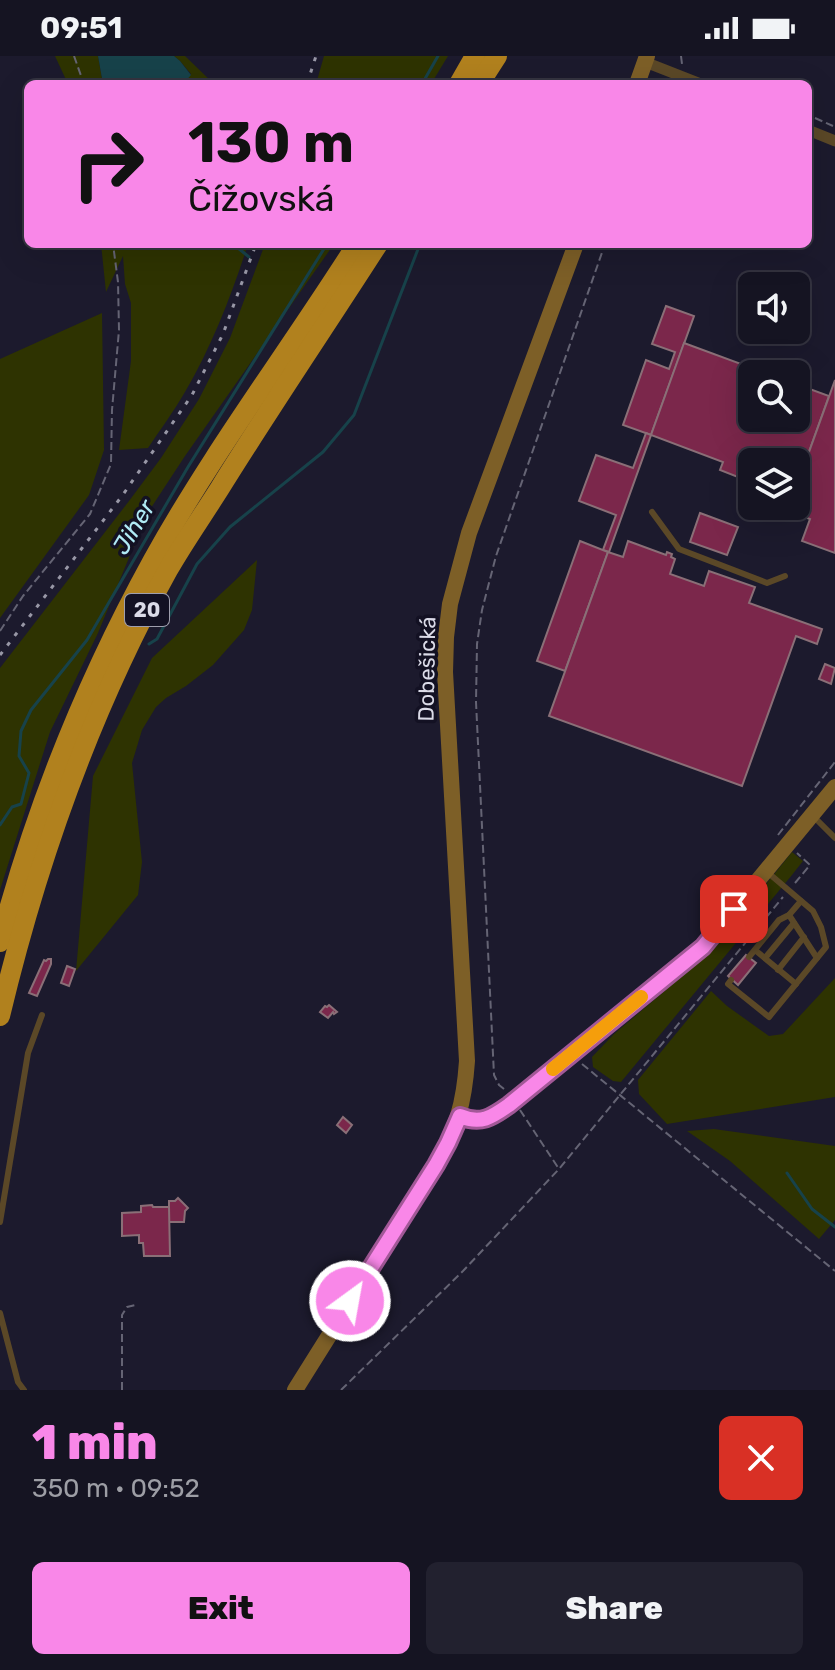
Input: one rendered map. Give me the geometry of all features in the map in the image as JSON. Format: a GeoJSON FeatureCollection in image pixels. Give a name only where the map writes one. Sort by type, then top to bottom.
{"type":"FeatureCollection","features":[{"type":"Feature","properties":{"kind":"highway"},"geometry":{"type":"LineString","coordinates":[[461,80],[475,56]]}},
{"type":"Feature","properties":{"kind":"highway"},"geometry":{"type":"LineString","coordinates":[[482,80],[497,56]]}},
{"type":"Feature","properties":{"kind":"highway","name":"20"},"geometry":{"type":"LineString","coordinates":[[0,942],[50,786],[115,633],[194,491],[354,248]]}},
{"type":"Feature","properties":{"kind":"highway","name":"20"},"geometry":{"type":"LineString","coordinates":[[0,1016],[40,872],[67,793],[97,715],[139,625],[229,473],[375,248]]}},
{"type":"Feature","properties":{"kind":"street"},"geometry":{"type":"LineString","coordinates":[[638,80],[646,59],[692,80]]}},
{"type":"Feature","properties":{"kind":"street"},"geometry":{"type":"LineString","coordinates":[[812,132],[835,141]]}},
{"type":"Feature","properties":{"kind":"street","name":"Dobešická"},"geometry":{"type":"LineString","coordinates":[[295,1390],[436,1165],[460,1116],[467,1061],[445,672],[450,604],[469,533],[575,248]]}},
{"type":"Feature","properties":{"kind":"street"},"geometry":{"type":"LineString","coordinates":[[460,1116],[472,1121],[499,1112],[703,947],[835,787]]}},
{"type":"Feature","properties":{"kind":"lane"},"geometry":{"type":"LineString","coordinates":[[652,512],[679,549],[767,583],[785,576]]}},
{"type":"Feature","properties":{"kind":"lane"},"geometry":{"type":"LineString","coordinates":[[812,815],[835,838]]}},
{"type":"Feature","properties":{"kind":"lane"},"geometry":{"type":"LineString","coordinates":[[731,980],[728,984],[769,1017],[826,947],[813,911],[766,871]]}},
{"type":"Feature","properties":{"kind":"lane"},"geometry":{"type":"LineString","coordinates":[[749,957],[779,920],[789,915],[801,901]]}},
{"type":"Feature","properties":{"kind":"lane"},"geometry":{"type":"LineString","coordinates":[[789,915],[817,958]]}},
{"type":"Feature","properties":{"kind":"lane"},"geometry":{"type":"LineString","coordinates":[[765,958],[794,923]]}},
{"type":"Feature","properties":{"kind":"lane"},"geometry":{"type":"LineString","coordinates":[[778,970],[804,937]]}},
{"type":"Feature","properties":{"kind":"lane"},"geometry":{"type":"LineString","coordinates":[[755,950],[796,984]]}},
{"type":"Feature","properties":{"kind":"lane"},"geometry":{"type":"LineString","coordinates":[[0,1222],[25,1067],[42,1015]]}},
{"type":"Feature","properties":{"kind":"lane"},"geometry":{"type":"LineString","coordinates":[[0,1313],[18,1382],[24,1390]]}},
{"type":"Feature","properties":{"kind":"lane"},"geometry":{"type":"LineString","coordinates":[[11,1389],[18,1382]]}},
{"type":"Feature","properties":{"kind":"path"},"geometry":{"type":"LineString","coordinates":[[74,56],[83,80]]}},
{"type":"Feature","properties":{"kind":"path"},"geometry":{"type":"LineString","coordinates":[[815,118],[833,126]]}},
{"type":"Feature","properties":{"kind":"path"},"geometry":{"type":"LineString","coordinates":[[0,631],[23,596],[90,514],[111,464],[119,330],[114,248]]}},
{"type":"Feature","properties":{"kind":"path"},"geometry":{"type":"LineString","coordinates":[[559,1169],[494,1075],[476,702],[477,644],[496,556],[604,248]]}},
{"type":"Feature","properties":{"kind":"path"},"geometry":{"type":"LineString","coordinates":[[341,1390],[463,1271],[559,1169],[810,865],[788,844]]}},
{"type":"Feature","properties":{"kind":"path"},"geometry":{"type":"LineString","coordinates":[[571,1054],[835,1271]]}},
{"type":"Feature","properties":{"kind":"path"},"geometry":{"type":"LineString","coordinates":[[122,1390],[122,1315],[127,1307],[135,1305]]}},
{"type":"Feature","properties":{"kind":"green space"},"geometry":{"type":"Polygon","coordinates":[[[55,56],[98,56],[102,80],[66,80],[55,56]]]}},
{"type":"Feature","properties":{"kind":"green space"},"geometry":{"type":"Polygon","coordinates":[[[174,56],[185,56],[210,80],[186,80],[191,74],[174,56]]]}},
{"type":"Feature","properties":{"kind":"green space"},"geometry":{"type":"Polygon","coordinates":[[[324,56],[448,56],[433,80],[317,80],[324,56]]]}},
{"type":"Feature","properties":{"kind":"green space"},"geometry":{"type":"Polygon","coordinates":[[[101,248],[247,248],[204,356],[181,399],[148,448],[119,450],[131,361],[131,303],[125,284],[123,256],[106,292],[101,248]]]}},
{"type":"Feature","properties":{"kind":"green space"},"geometry":{"type":"Polygon","coordinates":[[[264,248],[331,248],[147,514],[98,633],[50,732],[0,890],[0,668],[161,458],[199,399],[230,338],[264,248]]]}},
{"type":"Feature","properties":{"kind":"green space"},"geometry":{"type":"Polygon","coordinates":[[[102,313],[104,450],[89,495],[0,618],[0,359],[102,313]]]}},
{"type":"Feature","properties":{"kind":"green space"},"geometry":{"type":"Polygon","coordinates":[[[257,560],[252,610],[244,630],[213,665],[156,707],[142,730],[132,763],[142,862],[138,895],[76,971],[93,776],[152,658],[257,560]]]}},
{"type":"Feature","properties":{"kind":"green space"},"geometry":{"type":"Polygon","coordinates":[[[792,852],[803,861],[621,1082],[613,1081],[593,1067],[592,1057],[614,1034],[713,950],[792,852]]]}},
{"type":"Feature","properties":{"kind":"green space"},"geometry":{"type":"Polygon","coordinates":[[[835,978],[835,1097],[667,1124],[639,1094],[638,1080],[711,991],[769,1036],[783,1034],[835,978]]]}},
{"type":"Feature","properties":{"kind":"green space"},"geometry":{"type":"Polygon","coordinates":[[[714,1129],[835,1146],[835,1220],[819,1239],[730,1161],[687,1131],[714,1129]]]}},
{"type":"Feature","properties":{"kind":"shaded area"},"geometry":{"type":"Polygon","coordinates":[[[98,56],[174,56],[191,75],[187,80],[102,80],[98,56]]]}},
{"type":"Feature","properties":{"kind":"building"},"geometry":{"type":"Polygon","coordinates":[[[666,306],[694,316],[651,435],[623,425],[646,360],[669,369],[675,352],[652,344],[666,306]]]}},
{"type":"Feature","properties":{"kind":"building"},"geometry":{"type":"Polygon","coordinates":[[[684,343],[738,363],[738,432],[810,432],[810,389],[829,396],[810,449],[738,448],[738,477],[720,470],[723,462],[651,435],[684,343]]]}},
{"type":"Feature","properties":{"kind":"building"},"geometry":{"type":"Polygon","coordinates":[[[835,380],[835,553],[802,541],[810,520],[810,449],[835,380]]]}},
{"type":"Feature","properties":{"kind":"building"},"geometry":{"type":"Polygon","coordinates":[[[646,433],[651,435],[609,552],[603,550],[616,515],[579,501],[596,455],[633,468],[646,433]]]}},
{"type":"Feature","properties":{"kind":"building"},"geometry":{"type":"Polygon","coordinates":[[[700,513],[738,527],[727,555],[690,542],[700,513]]]}},
{"type":"Feature","properties":{"kind":"building"},"geometry":{"type":"Polygon","coordinates":[[[580,541],[608,552],[565,671],[537,661],[580,541]]]}},
{"type":"Feature","properties":{"kind":"building"},"geometry":{"type":"Polygon","coordinates":[[[628,541],[666,555],[667,552],[672,554],[671,557],[675,559],[670,574],[704,586],[709,571],[755,587],[749,603],[822,629],[817,644],[796,636],[742,786],[549,716],[608,552],[623,557],[628,541]]]}},
{"type":"Feature","properties":{"kind":"building"},"geometry":{"type":"Polygon","coordinates":[[[825,664],[835,668],[831,684],[819,679],[825,664]]]}},
{"type":"Feature","properties":{"kind":"building"},"geometry":{"type":"Polygon","coordinates":[[[746,955],[756,963],[738,985],[728,976],[746,955]]]}},
{"type":"Feature","properties":{"kind":"building"},"geometry":{"type":"Polygon","coordinates":[[[51,959],[51,964],[37,996],[29,993],[44,960],[51,959]]]}},
{"type":"Feature","properties":{"kind":"building"},"geometry":{"type":"Polygon","coordinates":[[[67,966],[75,969],[69,986],[61,983],[67,966]]]}},
{"type":"Feature","properties":{"kind":"building"},"geometry":{"type":"Polygon","coordinates":[[[329,1005],[337,1012],[328,1018],[320,1012],[329,1005]]]}},
{"type":"Feature","properties":{"kind":"building"},"geometry":{"type":"Polygon","coordinates":[[[343,1117],[352,1125],[346,1133],[337,1125],[343,1117]]]}},
{"type":"Feature","properties":{"kind":"building"},"geometry":{"type":"Polygon","coordinates":[[[178,1198],[188,1208],[184,1222],[169,1222],[169,1201],[178,1198]]]}},
{"type":"Feature","properties":{"kind":"building"},"geometry":{"type":"Polygon","coordinates":[[[141,1206],[169,1207],[170,1256],[144,1256],[139,1235],[122,1236],[122,1213],[141,1212],[141,1206]]]}},
{"type":"Feature","properties":{"kind":"waterway","name":"Jiher"},"geometry":{"type":"LineString","coordinates":[[424,80],[438,56]]}},
{"type":"Feature","properties":{"kind":"waterway"},"geometry":{"type":"LineString","coordinates":[[238,248],[249,257]]}},
{"type":"Feature","properties":{"kind":"waterway","name":"Jiher"},"geometry":{"type":"LineString","coordinates":[[0,825],[12,807],[21,804],[29,773],[19,756],[21,731],[31,710],[87,640],[188,467],[325,248]]}},
{"type":"Feature","properties":{"kind":"waterway"},"geometry":{"type":"LineString","coordinates":[[149,644],[157,639],[197,564],[230,527],[323,452],[354,415],[418,248]]}},
{"type":"Feature","properties":{"kind":"waterway"},"geometry":{"type":"LineString","coordinates":[[787,1173],[812,1209],[835,1227]]}},
{"type":"Feature","properties":{"kind":"railway"},"geometry":{"type":"LineString","coordinates":[[308,80],[316,56]]}},
{"type":"Feature","properties":{"kind":"railway"},"geometry":{"type":"LineString","coordinates":[[0,655],[122,496],[192,395],[223,334],[255,248]]}},
{"type":"Feature","properties":{"kind":"slow traffic"},"geometry":{"type":"LineString","coordinates":[[553,1069],[641,997]]}},
{"type":"Feature","properties":{"kind":"route"},"geometry":{"type":"LineString","coordinates":[[350,1301],[436,1165],[460,1116],[472,1121],[480,1120],[509,1105],[703,947],[734,909]]}}]}
